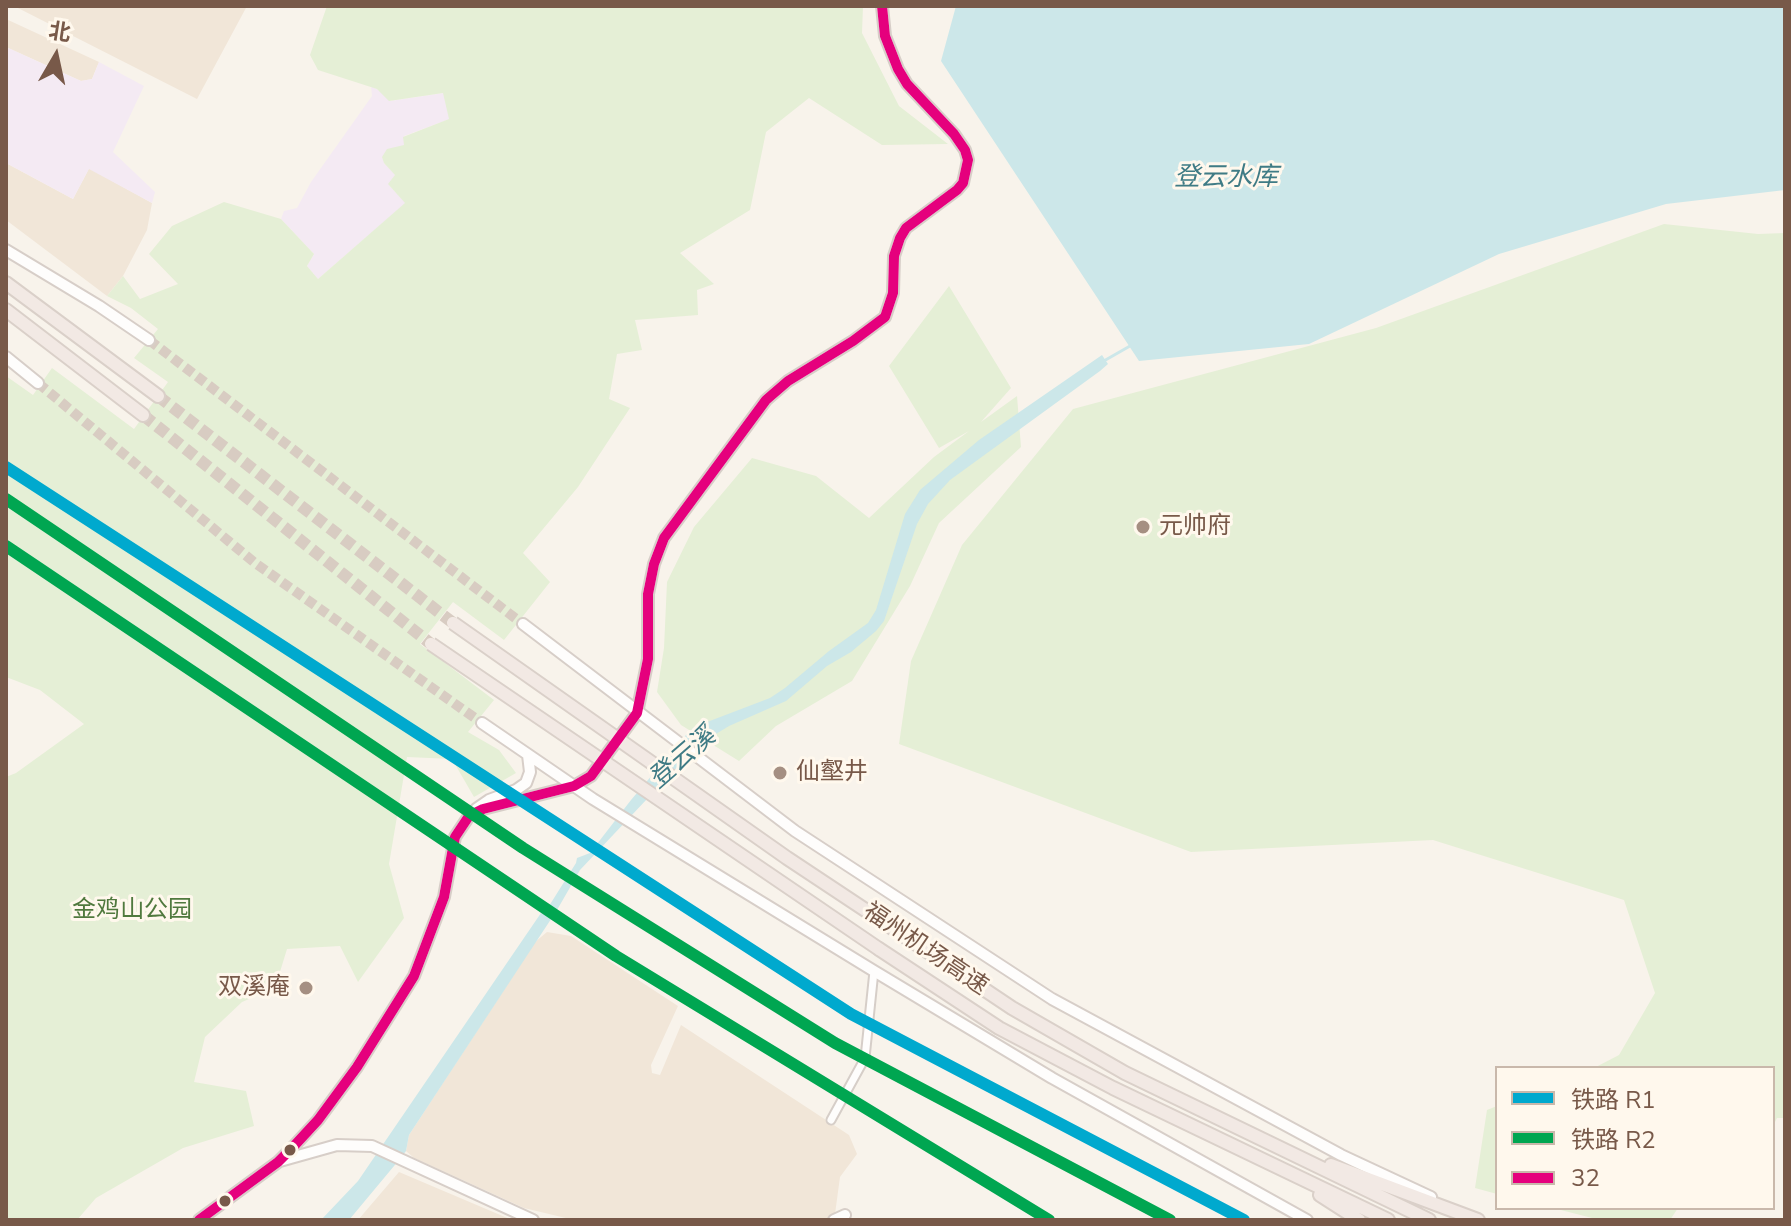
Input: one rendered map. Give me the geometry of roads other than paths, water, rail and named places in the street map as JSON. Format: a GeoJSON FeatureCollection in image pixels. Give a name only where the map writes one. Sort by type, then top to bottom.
{"type":"FeatureCollection","features":[{"type":"Feature","properties":{"kind":"highway"},"geometry":{"type":"LineString","coordinates":[[6,283],[158,396]]}},
{"type":"Feature","properties":{"kind":"highway"},"geometry":{"type":"LineString","coordinates":[[6,310],[143,415]]}},
{"type":"Feature","properties":{"kind":"highway","name":"福州机场高速"},"geometry":{"type":"LineString","coordinates":[[453,623],[787,858],[1012,1008],[1125,1073],[1429,1220]]}},
{"type":"Feature","properties":{"kind":"highway","name":"福州机场高速"},"geometry":{"type":"LineString","coordinates":[[431,644],[999,1028],[1113,1088],[1388,1220]]}},
{"type":"Feature","properties":{"kind":"highway"},"geometry":{"type":"LineString","coordinates":[[1277,1145],[1479,1220]]}},
{"type":"Feature","properties":{"kind":"highway"},"geometry":{"type":"LineString","coordinates":[[1269,1164],[1359,1220]]}},
{"type":"Feature","properties":{"kind":"main road"},"geometry":{"type":"LineString","coordinates":[[469,816],[483,809],[574,786],[591,776],[637,713],[648,659],[648,594],[664,538],[766,400],[788,381],[853,341],[885,317],[893,293],[894,256],[900,238],[912,223],[957,190],[966,177],[968,160],[962,145],[907,84],[898,69],[885,36],[882,6]]}},
{"type":"Feature","properties":{"kind":"main road"},"geometry":{"type":"LineString","coordinates":[[6,250],[149,340]]}},
{"type":"Feature","properties":{"kind":"main road"},"geometry":{"type":"LineString","coordinates":[[6,357],[38,383]]}},
{"type":"Feature","properties":{"kind":"main road"},"geometry":{"type":"LineString","coordinates":[[523,624],[795,831],[1052,999],[1341,1155],[1479,1220]]}},
{"type":"Feature","properties":{"kind":"main road"},"geometry":{"type":"LineString","coordinates":[[482,723],[593,799],[847,955],[1052,1078],[1307,1220]]}},
{"type":"Feature","properties":{"kind":"main road"},"geometry":{"type":"LineString","coordinates":[[199,1220],[278,1162],[326,1111],[404,996],[444,897],[455,837],[479,806],[526,783],[530,772],[528,755]]}},
{"type":"Feature","properties":{"kind":"main road"},"geometry":{"type":"LineString","coordinates":[[479,806],[546,789],[574,786]]}},
{"type":"Feature","properties":{"kind":"main road"},"geometry":{"type":"LineString","coordinates":[[278,1162],[337,1145],[358,1144],[380,1149],[533,1220]]}},
{"type":"Feature","properties":{"kind":"street"},"geometry":{"type":"LineString","coordinates":[[831,1120],[865,1058],[874,971]]}},
{"type":"Feature","properties":{"kind":"water","name":"登云水库"},"geometry":{"type":"Polygon","coordinates":[[[956,6],[1785,6],[1785,190],[1666,204],[1499,254],[1309,344],[1139,361],[941,61],[956,6]]]}},
{"type":"Feature","properties":{"kind":"water"},"geometry":{"type":"Polygon","coordinates":[[[1102,355],[1108,364],[1100,371],[950,480],[928,504],[917,524],[884,621],[876,631],[851,652],[827,666],[786,701],[729,726],[698,745],[580,870],[409,1135],[406,1151],[349,1220],[321,1220],[358,1181],[541,913],[544,914],[577,858],[590,853],[686,735],[694,727],[770,698],[868,623],[876,610],[905,514],[920,490],[979,440],[1102,355]]]}},
{"type":"Feature","properties":{"kind":"waterway","name":"登云溪"},"geometry":{"type":"LineString","coordinates":[[1102,362],[1130,346]]}},
{"type":"Feature","properties":{"kind":"tunnel"},"geometry":{"type":"LineString","coordinates":[[149,340],[523,624]]}},
{"type":"Feature","properties":{"kind":"tunnel"},"geometry":{"type":"LineString","coordinates":[[38,383],[255,563],[482,723]]}},
{"type":"Feature","properties":{"kind":"tunnel"},"geometry":{"type":"LineString","coordinates":[[158,396],[453,623]]}},
{"type":"Feature","properties":{"kind":"tunnel"},"geometry":{"type":"LineString","coordinates":[[143,415],[431,644]]}},
{"type":"Feature","properties":{"kind":"rail line","name":"R1"},"geometry":{"type":"LineString","coordinates":[[6,467],[851,1014],[1244,1220]]}},
{"type":"Feature","properties":{"kind":"rail line","name":"R2"},"geometry":{"type":"LineString","coordinates":[[6,499],[523,848],[835,1043],[1170,1220]]}},
{"type":"Feature","properties":{"kind":"rail line","name":"R2"},"geometry":{"type":"LineString","coordinates":[[6,546],[616,956],[1049,1220]]}},
{"type":"Feature","properties":{"kind":"place","name":"元帅府"},"geometry":{"type":"Point","coordinates":[1143,527]}},
{"type":"Feature","properties":{"kind":"place","name":"仙壑井"},"geometry":{"type":"Point","coordinates":[780,773]}},
{"type":"Feature","properties":{"kind":"place","name":"双溪庵"},"geometry":{"type":"Point","coordinates":[306,988]}},
{"type":"Feature","properties":{"kind":"park label","name":"金鸡山公园"},"geometry":{"type":"Point","coordinates":[132,911]}}]}
